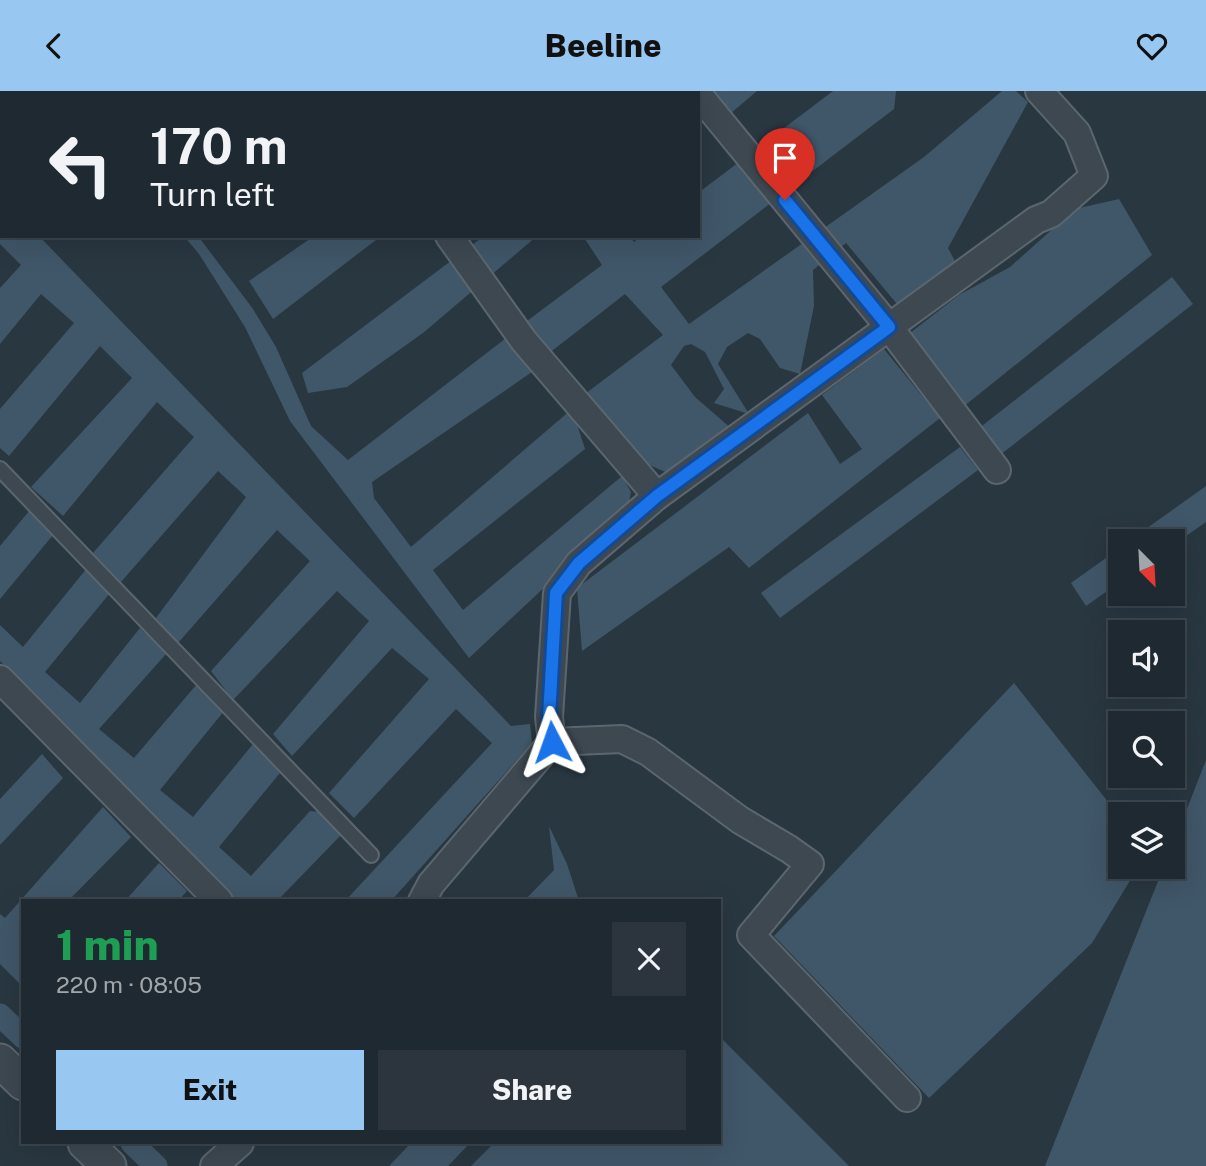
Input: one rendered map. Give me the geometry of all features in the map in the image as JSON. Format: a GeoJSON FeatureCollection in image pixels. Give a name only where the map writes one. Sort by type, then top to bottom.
{"type":"FeatureCollection","features":[{"type":"Feature","properties":{"kind":"street"},"geometry":{"type":"LineString","coordinates":[[552,742],[549,717],[556,593],[579,563],[657,496],[1036,220],[1051,214],[1094,176],[1077,133],[1039,91]]}},
{"type":"Feature","properties":{"kind":"street"},"geometry":{"type":"LineString","coordinates":[[700,97],[889,327],[997,470]]}},
{"type":"Feature","properties":{"kind":"street"},"geometry":{"type":"LineString","coordinates":[[450,238],[524,341],[657,496]]}},
{"type":"Feature","properties":{"kind":"street"},"geometry":{"type":"LineString","coordinates":[[0,679],[217,899]]}},
{"type":"Feature","properties":{"kind":"street"},"geometry":{"type":"LineString","coordinates":[[423,899],[431,884],[552,742],[622,739],[648,752],[740,820],[810,864],[751,935],[907,1098]]}},
{"type":"Feature","properties":{"kind":"street"},"geometry":{"type":"LineString","coordinates":[[0,1061],[21,1081]]}},
{"type":"Feature","properties":{"kind":"street"},"geometry":{"type":"LineString","coordinates":[[86,1144],[110,1166]]}},
{"type":"Feature","properties":{"kind":"street"},"geometry":{"type":"LineString","coordinates":[[215,1166],[239,1144]]}},
{"type":"Feature","properties":{"kind":"lane"},"geometry":{"type":"LineString","coordinates":[[0,469],[371,855]]}},
{"type":"Feature","properties":{"kind":"water"},"geometry":{"type":"Polygon","coordinates":[[[703,91],[757,91],[724,119],[703,91]]]}},
{"type":"Feature","properties":{"kind":"water"},"geometry":{"type":"Polygon","coordinates":[[[833,91],[896,91],[894,109],[661,287],[689,324],[924,157],[1002,91],[1016,91],[1028,102],[948,248],[958,267],[902,310],[846,243],[813,270],[814,306],[800,374],[780,368],[760,339],[748,333],[727,347],[718,364],[749,414],[714,403],[724,389],[705,352],[691,344],[684,346],[671,365],[695,397],[733,430],[668,473],[640,461],[581,397],[663,335],[625,294],[548,354],[523,324],[602,265],[584,238],[631,238],[634,242],[639,238],[700,238],[700,191],[833,91]]]}},
{"type":"Feature","properties":{"kind":"water"},"geometry":{"type":"Polygon","coordinates":[[[1119,199],[1152,255],[963,407],[910,333],[959,295],[1010,267],[1075,209],[1119,199]]]}},
{"type":"Feature","properties":{"kind":"water"},"geometry":{"type":"Polygon","coordinates":[[[0,238],[41,238],[511,726],[530,724],[532,743],[393,899],[347,899],[492,743],[456,709],[354,818],[329,793],[429,679],[392,648],[292,756],[273,734],[369,621],[337,591],[233,700],[211,671],[310,561],[277,530],[178,643],[156,618],[246,497],[218,471],[121,582],[93,553],[194,437],[157,402],[63,516],[31,487],[132,378],[100,346],[9,456],[0,448],[0,409],[74,323],[41,294],[0,344],[0,288],[21,265],[0,244],[0,238]]]}},
{"type":"Feature","properties":{"kind":"water"},"geometry":{"type":"Polygon","coordinates":[[[186,238],[200,238],[253,309],[276,347],[311,426],[348,460],[510,335],[532,372],[372,482],[374,498],[411,547],[572,409],[585,449],[433,570],[463,610],[622,476],[631,492],[628,509],[469,658],[290,421],[245,327],[199,254],[186,238]]]}},
{"type":"Feature","properties":{"kind":"water"},"geometry":{"type":"Polygon","coordinates":[[[311,238],[378,238],[273,319],[249,281],[311,238]]]}},
{"type":"Feature","properties":{"kind":"water"},"geometry":{"type":"Polygon","coordinates":[[[481,238],[535,238],[423,333],[347,387],[308,393],[302,373],[481,238]]]}},
{"type":"Feature","properties":{"kind":"water"},"geometry":{"type":"Polygon","coordinates":[[[1172,277],[1193,304],[1000,455],[978,429],[1172,277]]]}},
{"type":"Feature","properties":{"kind":"water"},"geometry":{"type":"Polygon","coordinates":[[[884,349],[940,418],[749,568],[729,547],[582,651],[577,588],[808,413],[840,464],[862,449],[822,395],[884,349]]]}},
{"type":"Feature","properties":{"kind":"water"},"geometry":{"type":"Polygon","coordinates":[[[960,447],[978,470],[780,618],[761,593],[960,447]]]}},
{"type":"Feature","properties":{"kind":"water"},"geometry":{"type":"Polygon","coordinates":[[[1206,486],[1206,522],[1185,537],[1185,529],[1146,529],[1206,486]]]}},
{"type":"Feature","properties":{"kind":"water"},"geometry":{"type":"Polygon","coordinates":[[[30,510],[53,535],[0,599],[0,546],[30,510]]]}},
{"type":"Feature","properties":{"kind":"water"},"geometry":{"type":"Polygon","coordinates":[[[1108,557],[1108,590],[1086,606],[1071,583],[1108,557]]]}},
{"type":"Feature","properties":{"kind":"water"},"geometry":{"type":"Polygon","coordinates":[[[87,568],[110,593],[45,672],[80,703],[140,628],[167,653],[99,729],[134,758],[197,684],[224,711],[160,790],[193,817],[253,744],[280,773],[219,847],[251,876],[310,811],[321,812],[341,835],[279,899],[232,899],[0,661],[0,625],[23,647],[87,568]]]}},
{"type":"Feature","properties":{"kind":"water"},"geometry":{"type":"Polygon","coordinates":[[[1014,683],[1108,802],[1108,879],[1131,879],[1092,943],[929,1098],[774,936],[1014,683]]]}},
{"type":"Feature","properties":{"kind":"water"},"geometry":{"type":"Polygon","coordinates":[[[42,754],[63,778],[0,845],[0,799],[42,754]]]}},
{"type":"Feature","properties":{"kind":"water"},"geometry":{"type":"Polygon","coordinates":[[[1206,760],[1206,1166],[1045,1166],[1159,879],[1185,879],[1185,814],[1206,760]]]}},
{"type":"Feature","properties":{"kind":"water"},"geometry":{"type":"Polygon","coordinates":[[[103,807],[131,837],[70,899],[22,899],[103,807]]]}},
{"type":"Feature","properties":{"kind":"water"},"geometry":{"type":"Polygon","coordinates":[[[549,826],[567,864],[578,899],[526,899],[554,870],[549,826]]]}},
{"type":"Feature","properties":{"kind":"water"},"geometry":{"type":"Polygon","coordinates":[[[159,863],[187,891],[180,899],[127,899],[159,863]]]}},
{"type":"Feature","properties":{"kind":"water"},"geometry":{"type":"Polygon","coordinates":[[[21,900],[21,985],[0,964],[0,914],[5,918],[21,900]]]}},
{"type":"Feature","properties":{"kind":"water"},"geometry":{"type":"Polygon","coordinates":[[[721,1038],[849,1166],[471,1166],[493,1144],[721,1144],[721,1038]]]}},
{"type":"Feature","properties":{"kind":"water"},"geometry":{"type":"Polygon","coordinates":[[[410,1144],[469,1144],[448,1166],[389,1166],[410,1144]]]}},
{"type":"Feature","properties":{"kind":"waterway"},"geometry":{"type":"LineString","coordinates":[[0,1015],[21,1035]]}},
{"type":"Feature","properties":{"kind":"waterway"},"geometry":{"type":"LineString","coordinates":[[133,1144],[156,1166]]}},
{"type":"Feature","properties":{"kind":"route"},"geometry":{"type":"LineString","coordinates":[[552,742],[549,717],[556,593],[579,563],[657,496],[889,327],[785,200]]}}]}
